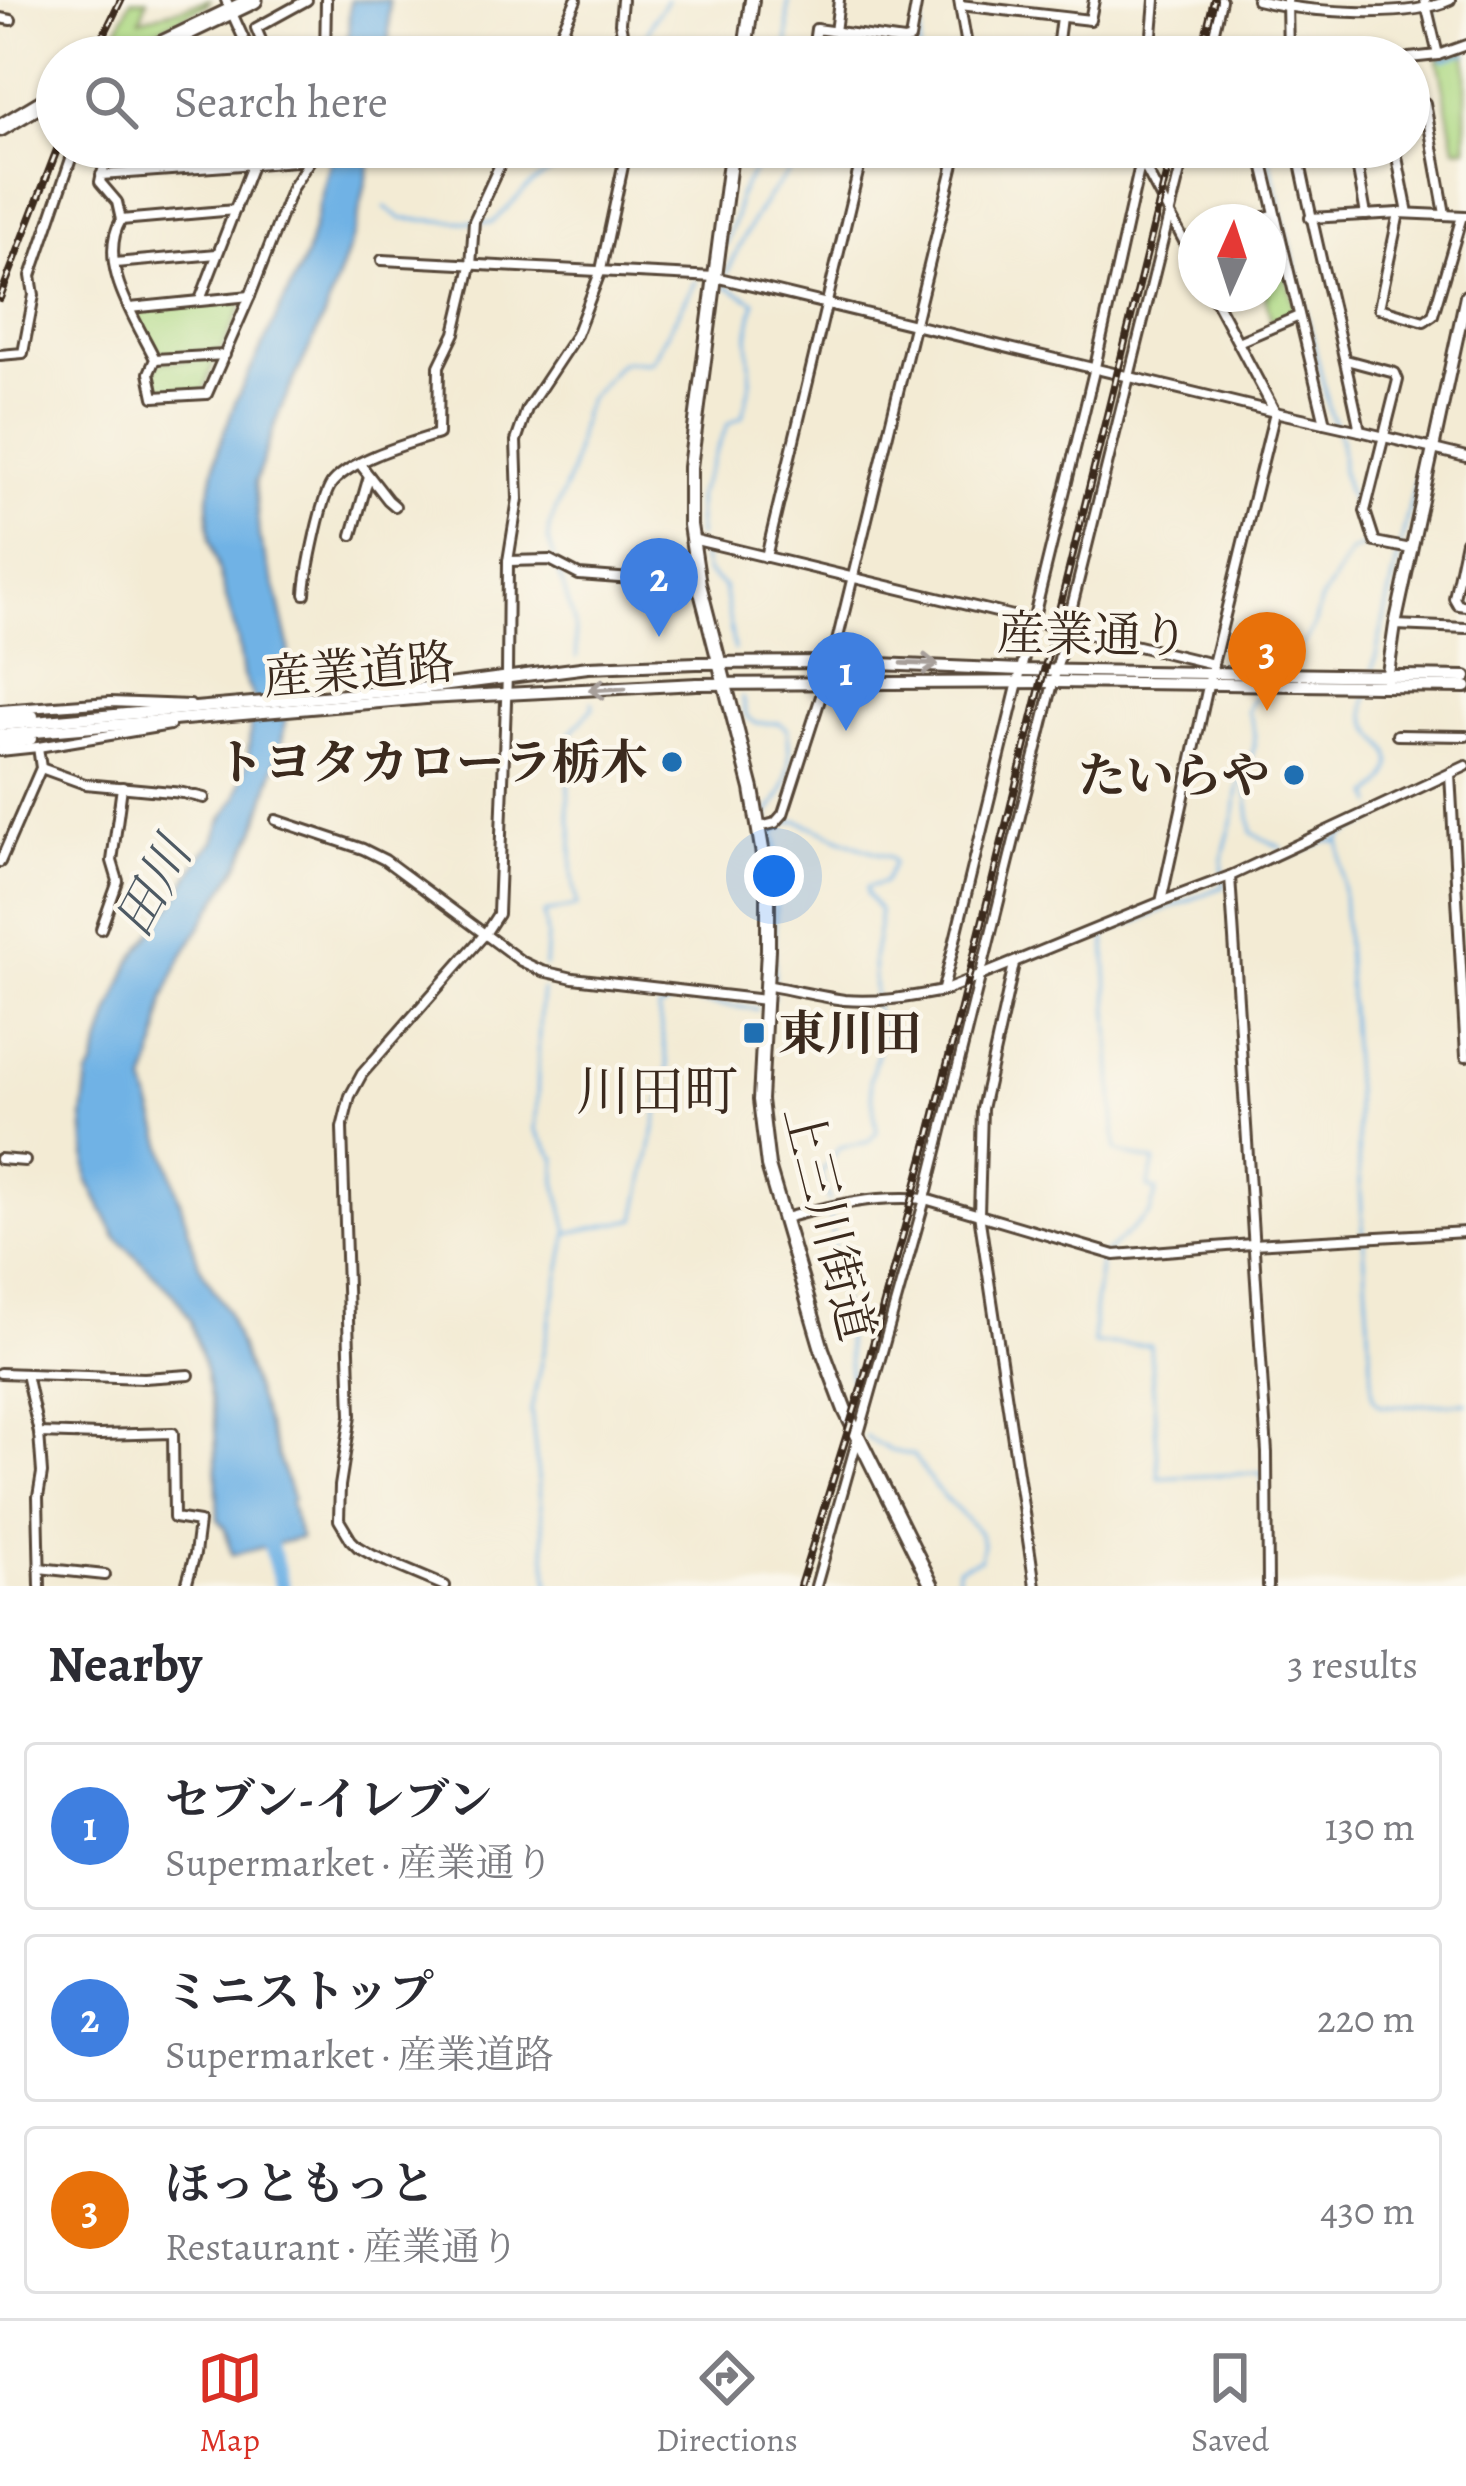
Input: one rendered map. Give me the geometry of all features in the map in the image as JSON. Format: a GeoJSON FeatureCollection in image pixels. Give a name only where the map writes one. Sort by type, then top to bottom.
{"type":"FeatureCollection","features":[{"type":"Feature","properties":{"kind":"highway"},"geometry":{"type":"LineString","coordinates":[[173,36],[228,5],[254,0]]}},
{"type":"Feature","properties":{"kind":"highway"},"geometry":{"type":"LineString","coordinates":[[0,128],[36,107]]}},
{"type":"Feature","properties":{"kind":"main road"},"geometry":{"type":"LineString","coordinates":[[747,36],[752,0]]}},
{"type":"Feature","properties":{"kind":"main road","name":"上三川街道"},"geometry":{"type":"LineString","coordinates":[[729,168],[689,481],[699,584],[760,827],[768,885],[761,1126],[768,1166],[823,1349],[858,1442],[932,1586]]}},
{"type":"Feature","properties":{"kind":"street"},"geometry":{"type":"LineString","coordinates":[[259,36],[256,28],[307,0]]}},
{"type":"Feature","properties":{"kind":"street"},"geometry":{"type":"LineString","coordinates":[[325,36],[326,0]]}},
{"type":"Feature","properties":{"kind":"street"},"geometry":{"type":"LineString","coordinates":[[560,36],[576,0]]}},
{"type":"Feature","properties":{"kind":"street"},"geometry":{"type":"LineString","coordinates":[[622,0],[623,36]]}},
{"type":"Feature","properties":{"kind":"street"},"geometry":{"type":"LineString","coordinates":[[836,32],[839,0]]}},
{"type":"Feature","properties":{"kind":"street"},"geometry":{"type":"LineString","coordinates":[[912,36],[917,0]]}},
{"type":"Feature","properties":{"kind":"street"},"geometry":{"type":"LineString","coordinates":[[966,36],[960,3],[1090,20],[1094,0]]}},
{"type":"Feature","properties":{"kind":"street"},"geometry":{"type":"LineString","coordinates":[[1151,36],[1156,0]]}},
{"type":"Feature","properties":{"kind":"street"},"geometry":{"type":"LineString","coordinates":[[1213,36],[1222,0]]}},
{"type":"Feature","properties":{"kind":"street"},"geometry":{"type":"LineString","coordinates":[[1257,0],[1408,12],[1450,0]]}},
{"type":"Feature","properties":{"kind":"street"},"geometry":{"type":"LineString","coordinates":[[1287,4],[1288,36]]}},
{"type":"Feature","properties":{"kind":"street"},"geometry":{"type":"LineString","coordinates":[[1426,4],[1438,55]]}},
{"type":"Feature","properties":{"kind":"street"},"geometry":{"type":"LineString","coordinates":[[228,5],[242,36]]}},
{"type":"Feature","properties":{"kind":"street"},"geometry":{"type":"LineString","coordinates":[[1059,36],[1061,16]]}},
{"type":"Feature","properties":{"kind":"street"},"geometry":{"type":"LineString","coordinates":[[815,36],[816,29],[866,36]]}},
{"type":"Feature","properties":{"kind":"street"},"geometry":{"type":"LineString","coordinates":[[1430,56],[1466,45]]}},
{"type":"Feature","properties":{"kind":"street"},"geometry":{"type":"LineString","coordinates":[[1430,132],[1445,214]]}},
{"type":"Feature","properties":{"kind":"street"},"geometry":{"type":"LineString","coordinates":[[0,356],[22,353],[34,295],[31,276],[68,168]]}},
{"type":"Feature","properties":{"kind":"street"},"geometry":{"type":"LineString","coordinates":[[103,168],[100,182],[117,202],[121,220],[114,232],[115,276],[154,359],[149,373],[154,398],[207,394],[292,188],[305,168]]}},
{"type":"Feature","properties":{"kind":"street"},"geometry":{"type":"LineString","coordinates":[[101,175],[189,168]]}},
{"type":"Feature","properties":{"kind":"street"},"geometry":{"type":"LineString","coordinates":[[200,300],[252,168]]}},
{"type":"Feature","properties":{"kind":"street"},"geometry":{"type":"LineString","coordinates":[[304,594],[330,484],[360,464],[438,434],[439,366],[455,333],[471,266],[474,221],[498,168]]}},
{"type":"Feature","properties":{"kind":"street"},"geometry":{"type":"LineString","coordinates":[[445,1586],[358,1547],[339,1520],[351,1415],[341,1145],[345,1108],[362,1073],[498,914],[508,561],[518,499],[516,441],[527,409],[576,334],[601,270],[623,168]]}},
{"type":"Feature","properties":{"kind":"street"},"geometry":{"type":"LineString","coordinates":[[766,557],[859,168]]}},
{"type":"Feature","properties":{"kind":"street"},"geometry":{"type":"LineString","coordinates":[[760,827],[775,823],[783,814],[826,684],[953,168]]}},
{"type":"Feature","properties":{"kind":"street"},"geometry":{"type":"LineString","coordinates":[[943,991],[1140,168]]}},
{"type":"Feature","properties":{"kind":"street"},"geometry":{"type":"LineString","coordinates":[[1146,168],[1178,226]]}},
{"type":"Feature","properties":{"kind":"street"},"geometry":{"type":"LineString","coordinates":[[816,1586],[925,1199],[1181,168]]}},
{"type":"Feature","properties":{"kind":"street"},"geometry":{"type":"LineString","coordinates":[[1265,168],[1272,204]]}},
{"type":"Feature","properties":{"kind":"street"},"geometry":{"type":"LineString","coordinates":[[1302,168],[1360,431]]}},
{"type":"Feature","properties":{"kind":"street"},"geometry":{"type":"LineString","coordinates":[[1358,168],[1366,215]]}},
{"type":"Feature","properties":{"kind":"street"},"geometry":{"type":"LineString","coordinates":[[1310,218],[1403,213],[1464,216],[1433,315],[1424,321],[1379,308],[1403,213],[1398,168]]}},
{"type":"Feature","properties":{"kind":"street"},"geometry":{"type":"LineString","coordinates":[[121,220],[235,209]]}},
{"type":"Feature","properties":{"kind":"street"},"geometry":{"type":"LineString","coordinates":[[115,263],[217,254]]}},
{"type":"Feature","properties":{"kind":"street"},"geometry":{"type":"LineString","coordinates":[[382,260],[715,277],[1466,457]]}},
{"type":"Feature","properties":{"kind":"street"},"geometry":{"type":"LineString","coordinates":[[1286,263],[1325,423]]}},
{"type":"Feature","properties":{"kind":"street"},"geometry":{"type":"LineString","coordinates":[[130,308],[250,296]]}},
{"type":"Feature","properties":{"kind":"street"},"geometry":{"type":"LineString","coordinates":[[1387,681],[1466,296]]}},
{"type":"Feature","properties":{"kind":"street"},"geometry":{"type":"LineString","coordinates":[[1161,902],[1275,412],[1222,312]]}},
{"type":"Feature","properties":{"kind":"street"},"geometry":{"type":"LineString","coordinates":[[1238,342],[1299,316]]}},
{"type":"Feature","properties":{"kind":"street"},"geometry":{"type":"LineString","coordinates":[[154,359],[225,355]]}},
{"type":"Feature","properties":{"kind":"street"},"geometry":{"type":"LineString","coordinates":[[1346,360],[1395,373],[1399,380],[1364,511],[1376,542],[1411,550]]}},
{"type":"Feature","properties":{"kind":"street"},"geometry":{"type":"LineString","coordinates":[[360,464],[395,506]]}},
{"type":"Feature","properties":{"kind":"street"},"geometry":{"type":"LineString","coordinates":[[352,536],[369,476]]}},
{"type":"Feature","properties":{"kind":"street"},"geometry":{"type":"LineString","coordinates":[[692,539],[1066,628],[1211,673]]}},
{"type":"Feature","properties":{"kind":"street"},"geometry":{"type":"LineString","coordinates":[[1466,541],[1454,598],[1458,605],[1466,606]]}},
{"type":"Feature","properties":{"kind":"street"},"geometry":{"type":"LineString","coordinates":[[508,561],[550,560],[579,575],[699,584]]}},
{"type":"Feature","properties":{"kind":"street"},"geometry":{"type":"LineString","coordinates":[[1395,625],[1466,628]]}},
{"type":"Feature","properties":{"kind":"street","name":"産業通り"},"geometry":{"type":"LineString","coordinates":[[719,662],[832,662],[1019,676]]}},
{"type":"Feature","properties":{"kind":"street","name":"産業道路"},"geometry":{"type":"LineString","coordinates":[[0,717],[92,722],[301,704],[588,667],[719,662]]}},
{"type":"Feature","properties":{"kind":"street","name":"産業通り"},"geometry":{"type":"LineString","coordinates":[[724,683],[1211,673],[1466,687]]}},
{"type":"Feature","properties":{"kind":"street","name":"産業通り"},"geometry":{"type":"LineString","coordinates":[[1387,681],[1466,677]]}},
{"type":"Feature","properties":{"kind":"street","name":"産業道路"},"geometry":{"type":"LineString","coordinates":[[301,704],[724,683]]}},
{"type":"Feature","properties":{"kind":"street"},"geometry":{"type":"LineString","coordinates":[[0,717],[110,702],[168,702],[206,712]]}},
{"type":"Feature","properties":{"kind":"street"},"geometry":{"type":"LineString","coordinates":[[0,743],[38,747],[206,712]]}},
{"type":"Feature","properties":{"kind":"street"},"geometry":{"type":"LineString","coordinates":[[0,743],[92,722]]}},
{"type":"Feature","properties":{"kind":"street"},"geometry":{"type":"LineString","coordinates":[[1397,735],[1466,736]]}},
{"type":"Feature","properties":{"kind":"street"},"geometry":{"type":"LineString","coordinates":[[0,862],[41,768],[38,747]]}},
{"type":"Feature","properties":{"kind":"street"},"geometry":{"type":"LineString","coordinates":[[766,985],[866,1001],[943,991],[1230,876],[1466,766]]}},
{"type":"Feature","properties":{"kind":"street"},"geometry":{"type":"LineString","coordinates":[[41,768],[72,782],[204,798]]}},
{"type":"Feature","properties":{"kind":"street"},"geometry":{"type":"LineString","coordinates":[[1450,774],[1466,1056]]}},
{"type":"Feature","properties":{"kind":"street"},"geometry":{"type":"LineString","coordinates":[[100,929],[118,881],[112,861],[122,787]]}},
{"type":"Feature","properties":{"kind":"street"},"geometry":{"type":"LineString","coordinates":[[276,820],[363,848],[385,860],[532,967],[573,979],[765,1000]]}},
{"type":"Feature","properties":{"kind":"street"},"geometry":{"type":"LineString","coordinates":[[1230,876],[1267,1453],[1268,1586]]}},
{"type":"Feature","properties":{"kind":"street"},"geometry":{"type":"LineString","coordinates":[[1014,962],[982,1109],[980,1214],[1035,1586]]}},
{"type":"Feature","properties":{"kind":"street"},"geometry":{"type":"LineString","coordinates":[[0,1160],[25,1161]]}},
{"type":"Feature","properties":{"kind":"street"},"geometry":{"type":"LineString","coordinates":[[783,1219],[856,1201],[925,1199],[1115,1255],[1466,1232]]}},
{"type":"Feature","properties":{"kind":"street"},"geometry":{"type":"LineString","coordinates":[[0,1373],[189,1375]]}},
{"type":"Feature","properties":{"kind":"street"},"geometry":{"type":"LineString","coordinates":[[26,1374],[42,1473],[40,1586]]}},
{"type":"Feature","properties":{"kind":"street"},"geometry":{"type":"LineString","coordinates":[[39,1433],[173,1433],[174,1518],[199,1522],[186,1586]]}},
{"type":"Feature","properties":{"kind":"street"},"geometry":{"type":"LineString","coordinates":[[40,1568],[105,1575]]}},
{"type":"Feature","properties":{"kind":"green space"},"geometry":{"type":"Polygon","coordinates":[[[131,0],[147,0],[140,20],[209,0],[144,36],[115,36],[131,0]]]}},
{"type":"Feature","properties":{"kind":"green space"},"geometry":{"type":"Polygon","coordinates":[[[1466,51],[1466,148],[1455,147],[1438,59],[1466,51]]]}},
{"type":"Feature","properties":{"kind":"green space"},"geometry":{"type":"Polygon","coordinates":[[[1286,273],[1295,311],[1277,323],[1269,312],[1286,312],[1286,273]]]}},
{"type":"Feature","properties":{"kind":"green space"},"geometry":{"type":"Polygon","coordinates":[[[238,301],[242,307],[216,352],[156,354],[136,313],[138,309],[238,301]]]}},
{"type":"Feature","properties":{"kind":"green space"},"geometry":{"type":"Polygon","coordinates":[[[160,362],[214,362],[200,393],[157,392],[154,372],[160,362]]]}},
{"type":"Feature","properties":{"kind":"water"},"geometry":{"type":"Polygon","coordinates":[[[350,0],[389,0],[389,36],[348,36],[350,0]]]}},
{"type":"Feature","properties":{"kind":"water"},"geometry":{"type":"Polygon","coordinates":[[[329,168],[369,168],[355,231],[323,319],[280,410],[255,483],[259,538],[289,646],[290,688],[282,741],[256,830],[183,955],[164,998],[157,1046],[145,1083],[199,1265],[227,1311],[293,1500],[300,1538],[232,1555],[218,1519],[215,1422],[191,1321],[175,1295],[116,1237],[88,1181],[83,1117],[88,1076],[131,961],[214,841],[237,796],[248,758],[253,697],[243,676],[210,539],[208,500],[218,449],[236,400],[306,256],[329,168]]]}},
{"type":"Feature","properties":{"kind":"waterway"},"geometry":{"type":"LineString","coordinates":[[646,36],[667,0]]}},
{"type":"Feature","properties":{"kind":"waterway"},"geometry":{"type":"LineString","coordinates":[[787,36],[788,0]]}},
{"type":"Feature","properties":{"kind":"waterway"},"geometry":{"type":"LineString","coordinates":[[920,36],[924,0]]}},
{"type":"Feature","properties":{"kind":"waterway"},"geometry":{"type":"LineString","coordinates":[[1430,0],[1444,60],[1466,53]]}},
{"type":"Feature","properties":{"kind":"waterway"},"geometry":{"type":"LineString","coordinates":[[385,207],[402,219],[492,223],[555,168]]}},
{"type":"Feature","properties":{"kind":"waterway"},"geometry":{"type":"LineString","coordinates":[[725,245],[738,197],[755,168]]}},
{"type":"Feature","properties":{"kind":"waterway"},"geometry":{"type":"LineString","coordinates":[[727,273],[761,208],[789,168]]}},
{"type":"Feature","properties":{"kind":"waterway"},"geometry":{"type":"LineString","coordinates":[[1271,168],[1330,412],[1341,440],[1347,490],[1366,532],[1366,545],[1351,552],[1320,602],[1305,641],[1283,661]]}},
{"type":"Feature","properties":{"kind":"waterway"},"geometry":{"type":"LineString","coordinates":[[554,557],[549,527],[571,473],[588,400],[620,363],[652,361],[696,281]]}},
{"type":"Feature","properties":{"kind":"waterway"},"geometry":{"type":"LineString","coordinates":[[698,536],[697,496],[728,424],[742,417],[751,381],[748,336],[755,302],[726,286]]}},
{"type":"Feature","properties":{"kind":"waterway"},"geometry":{"type":"LineString","coordinates":[[1373,669],[1422,450]]}},
{"type":"Feature","properties":{"kind":"waterway"},"geometry":{"type":"LineString","coordinates":[[701,547],[706,572],[724,587],[734,650]]}},
{"type":"Feature","properties":{"kind":"waterway"},"geometry":{"type":"LineString","coordinates":[[557,566],[574,622],[577,657]]}},
{"type":"Feature","properties":{"kind":"waterway"},"geometry":{"type":"LineString","coordinates":[[1368,690],[1367,720],[1391,763],[1388,776],[1371,795],[1374,804]]}},
{"type":"Feature","properties":{"kind":"waterway"},"geometry":{"type":"LineString","coordinates":[[1254,697],[1247,711],[1254,748],[1239,786],[1225,847],[1224,886],[1105,934],[1116,1151],[1155,1162],[1148,1188],[1157,1190],[1150,1213],[1101,1257],[1094,1344],[1150,1345],[1159,1478],[1263,1473],[1263,1487]]}},
{"type":"Feature","properties":{"kind":"waterway"},"geometry":{"type":"LineString","coordinates":[[742,698],[746,715],[755,723],[779,723],[787,729],[788,774],[768,820]]}},
{"type":"Feature","properties":{"kind":"waterway"},"geometry":{"type":"LineString","coordinates":[[545,966],[544,913],[577,906],[568,810],[570,734],[593,707],[592,702]]}},
{"type":"Feature","properties":{"kind":"waterway"},"geometry":{"type":"LineString","coordinates":[[1245,776],[1252,833],[1282,848]]}},
{"type":"Feature","properties":{"kind":"waterway"},"geometry":{"type":"LineString","coordinates":[[1340,841],[1380,817],[1378,813]]}},
{"type":"Feature","properties":{"kind":"waterway"},"geometry":{"type":"LineString","coordinates":[[773,833],[799,821],[894,862],[885,882],[867,887],[879,910],[873,959],[881,1039],[870,1080],[877,1132],[868,1142],[840,1147],[820,1174],[829,1201]]}},
{"type":"Feature","properties":{"kind":"waterway"},"geometry":{"type":"LineString","coordinates":[[772,829],[776,843],[774,980]]}},
{"type":"Feature","properties":{"kind":"waterway"},"geometry":{"type":"LineString","coordinates":[[1291,856],[1326,841],[1340,842],[1373,1397],[1384,1406],[1466,1403]]}},
{"type":"Feature","properties":{"kind":"waterway"},"geometry":{"type":"LineString","coordinates":[[542,990],[535,1130],[556,1159],[556,1182],[568,1231]]}},
{"type":"Feature","properties":{"kind":"waterway"},"geometry":{"type":"LineString","coordinates":[[772,1001],[773,994]]}},
{"type":"Feature","properties":{"kind":"waterway"},"geometry":{"type":"LineString","coordinates":[[549,1586],[531,1410],[568,1233],[636,1219],[668,1066],[658,1010],[675,1000],[757,1009]]}},
{"type":"Feature","properties":{"kind":"waterway"},"geometry":{"type":"LineString","coordinates":[[830,1211],[853,1397]]}},
{"type":"Feature","properties":{"kind":"waterway"},"geometry":{"type":"LineString","coordinates":[[866,1437],[891,1451],[913,1455],[934,1486],[979,1532],[980,1559],[958,1568],[957,1586]]}},
{"type":"Feature","properties":{"kind":"waterway","name":"田川"},"geometry":{"type":"LineString","coordinates":[[266,1530],[282,1586]]}},
{"type":"Feature","properties":{"kind":"railway"},"geometry":{"type":"LineString","coordinates":[[103,36],[121,0]]}},
{"type":"Feature","properties":{"kind":"railway"},"geometry":{"type":"LineString","coordinates":[[1205,36],[1214,0]]}},
{"type":"Feature","properties":{"kind":"railway"},"geometry":{"type":"LineString","coordinates":[[0,298],[50,168]]}},
{"type":"Feature","properties":{"kind":"railway"},"geometry":{"type":"LineString","coordinates":[[800,1586],[860,1392],[928,1142],[1168,168]]}},
{"type":"Feature","properties":{"kind":"place","name":"ミニストップ"},"geometry":{"type":"Point","coordinates":[659,637]}},
{"type":"Feature","properties":{"kind":"place","name":"ほっともっと"},"geometry":{"type":"Point","coordinates":[1267,711]}},
{"type":"Feature","properties":{"kind":"place","name":"セブン-イレブン"},"geometry":{"type":"Point","coordinates":[846,731]}},
{"type":"Feature","properties":{"kind":"place","name":"トヨタカローラ栃木"},"geometry":{"type":"Point","coordinates":[672,762]}},
{"type":"Feature","properties":{"kind":"place","name":"たいらや"},"geometry":{"type":"Point","coordinates":[1294,775]}},
{"type":"Feature","properties":{"kind":"place","name":"東川田"},"geometry":{"type":"Point","coordinates":[754,1033]}},
{"type":"Feature","properties":{"kind":"district","name":"川田町"},"geometry":{"type":"Point","coordinates":[657,1091]}}]}
